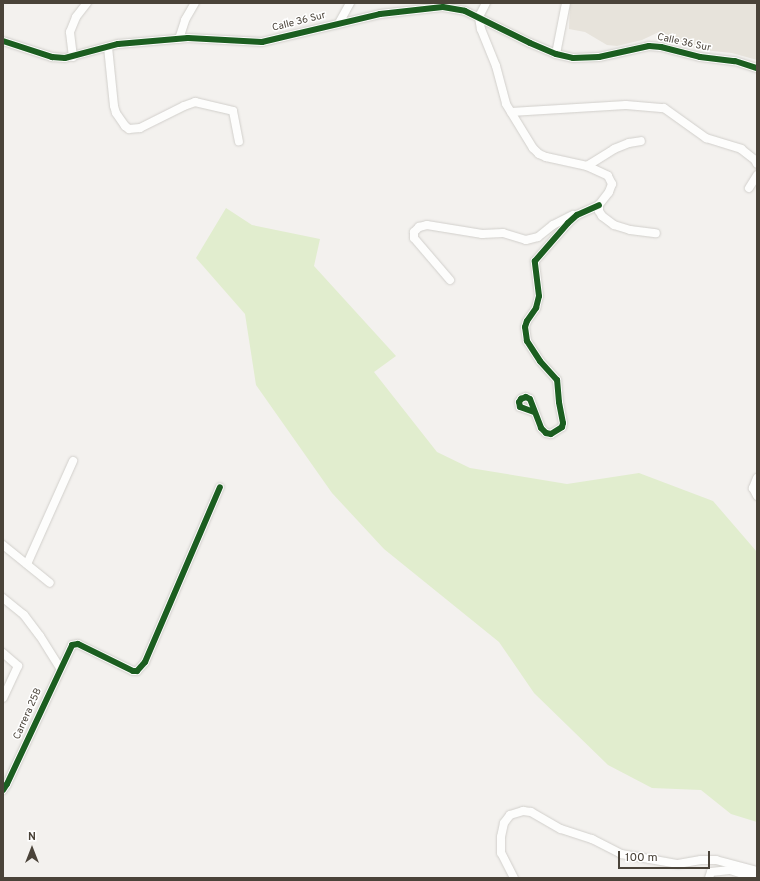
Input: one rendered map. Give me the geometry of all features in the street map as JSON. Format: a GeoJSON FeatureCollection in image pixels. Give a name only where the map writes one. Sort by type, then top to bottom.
{"type":"FeatureCollection","features":[{"type":"Feature","properties":{"kind":"street"},"geometry":{"type":"LineString","coordinates":[[73,57],[70,41],[72,24],[86,3]]}},
{"type":"Feature","properties":{"kind":"street"},"geometry":{"type":"LineString","coordinates":[[179,39],[185,20],[195,3]]}},
{"type":"Feature","properties":{"kind":"street"},"geometry":{"type":"LineString","coordinates":[[339,23],[350,3]]}},
{"type":"Feature","properties":{"kind":"street"},"geometry":{"type":"LineString","coordinates":[[450,280],[414,238],[414,232],[419,228],[427,225],[482,234],[503,233],[526,240],[538,237],[553,225],[599,205],[611,188],[611,180],[602,172],[587,166],[539,154],[525,136],[506,104],[496,66],[481,29],[479,17],[486,3]]}},
{"type":"Feature","properties":{"kind":"street"},"geometry":{"type":"LineString","coordinates":[[556,54],[566,3]]}},
{"type":"Feature","properties":{"kind":"street","name":"Calle 36 Sur"},"geometry":{"type":"LineString","coordinates":[[3,42],[52,57],[73,57],[108,47],[179,39],[262,42],[390,12],[442,7],[455,8],[479,17],[530,43],[556,54],[572,58],[598,57],[649,46],[661,47],[700,57],[735,61],[757,68]]}},
{"type":"Feature","properties":{"kind":"street"},"geometry":{"type":"LineString","coordinates":[[108,47],[114,106],[116,113],[125,126],[129,129],[140,128],[195,102],[233,111],[239,141]]}},
{"type":"Feature","properties":{"kind":"street"},"geometry":{"type":"LineString","coordinates":[[511,112],[626,105],[664,108],[706,138],[741,149],[755,160],[757,164]]}},
{"type":"Feature","properties":{"kind":"street"},"geometry":{"type":"LineString","coordinates":[[587,166],[614,149],[629,143],[641,141]]}},
{"type":"Feature","properties":{"kind":"street"},"geometry":{"type":"LineString","coordinates":[[749,188],[757,176]]}},
{"type":"Feature","properties":{"kind":"street"},"geometry":{"type":"LineString","coordinates":[[599,205],[599,211],[602,216],[614,225],[630,230],[656,233]]}},
{"type":"Feature","properties":{"kind":"street"},"geometry":{"type":"LineString","coordinates":[[534,412],[541,428],[546,433],[551,434],[562,427],[563,423],[557,380],[528,345],[525,327],[527,321],[536,308],[539,296],[535,260],[558,233],[577,214]]}},
{"type":"Feature","properties":{"kind":"street"},"geometry":{"type":"LineString","coordinates":[[27,564],[73,461]]}},
{"type":"Feature","properties":{"kind":"street"},"geometry":{"type":"LineString","coordinates":[[757,478],[753,488],[757,496]]}},
{"type":"Feature","properties":{"kind":"street","name":"Carrera 25B"},"geometry":{"type":"LineString","coordinates":[[3,790],[8,784],[66,654],[74,644],[129,670],[137,671],[140,669],[145,662],[220,487]]}},
{"type":"Feature","properties":{"kind":"street"},"geometry":{"type":"LineString","coordinates":[[3,545],[50,583]]}},
{"type":"Feature","properties":{"kind":"street"},"geometry":{"type":"LineString","coordinates":[[3,598],[24,615],[40,636],[60,668]]}},
{"type":"Feature","properties":{"kind":"street"},"geometry":{"type":"LineString","coordinates":[[3,653],[18,666],[3,698]]}},
{"type":"Feature","properties":{"kind":"street"},"geometry":{"type":"LineString","coordinates":[[514,878],[501,853],[501,837],[504,822],[510,815],[523,811],[531,812],[561,829],[592,839],[621,854],[678,864],[701,860],[716,860],[757,872]]}},
{"type":"Feature","properties":{"kind":"street"},"geometry":{"type":"LineString","coordinates":[[709,878],[711,872],[730,870],[755,878]]}},
{"type":"Feature","properties":{"kind":"shaded area"},"geometry":{"type":"Polygon","coordinates":[[[570,3],[757,3],[757,60],[732,53],[703,50],[681,44],[661,31],[642,40],[617,46],[607,45],[585,32],[569,29],[570,3]]]}},
{"type":"Feature","properties":{"kind":"green space"},"geometry":{"type":"Polygon","coordinates":[[[226,208],[252,225],[320,239],[314,266],[396,356],[374,372],[437,452],[470,468],[567,484],[639,473],[713,501],[757,552],[757,822],[731,814],[701,790],[652,788],[608,765],[534,693],[499,642],[384,549],[332,493],[256,385],[245,314],[196,258],[226,208]]]}},
{"type":"Feature","properties":{"kind":"cycle path"},"geometry":{"type":"LineString","coordinates":[[3,41],[52,57],[65,58],[118,44],[188,38],[262,42],[380,14],[443,7],[465,11],[530,43],[556,54],[573,58],[599,57],[649,46],[661,47],[700,57],[735,61],[757,68]]}},
{"type":"Feature","properties":{"kind":"cycle path"},"geometry":{"type":"LineString","coordinates":[[534,412],[520,407],[519,402],[521,399],[526,397],[530,399],[541,428],[546,433],[551,434],[562,427],[563,423],[557,380],[540,361],[527,341],[525,327],[527,321],[536,308],[539,296],[535,261],[568,223],[577,215],[599,205]]}},
{"type":"Feature","properties":{"kind":"cycle path"},"geometry":{"type":"LineString","coordinates":[[3,790],[72,645],[78,644],[133,671],[137,671],[145,662],[220,487]]}}]}
